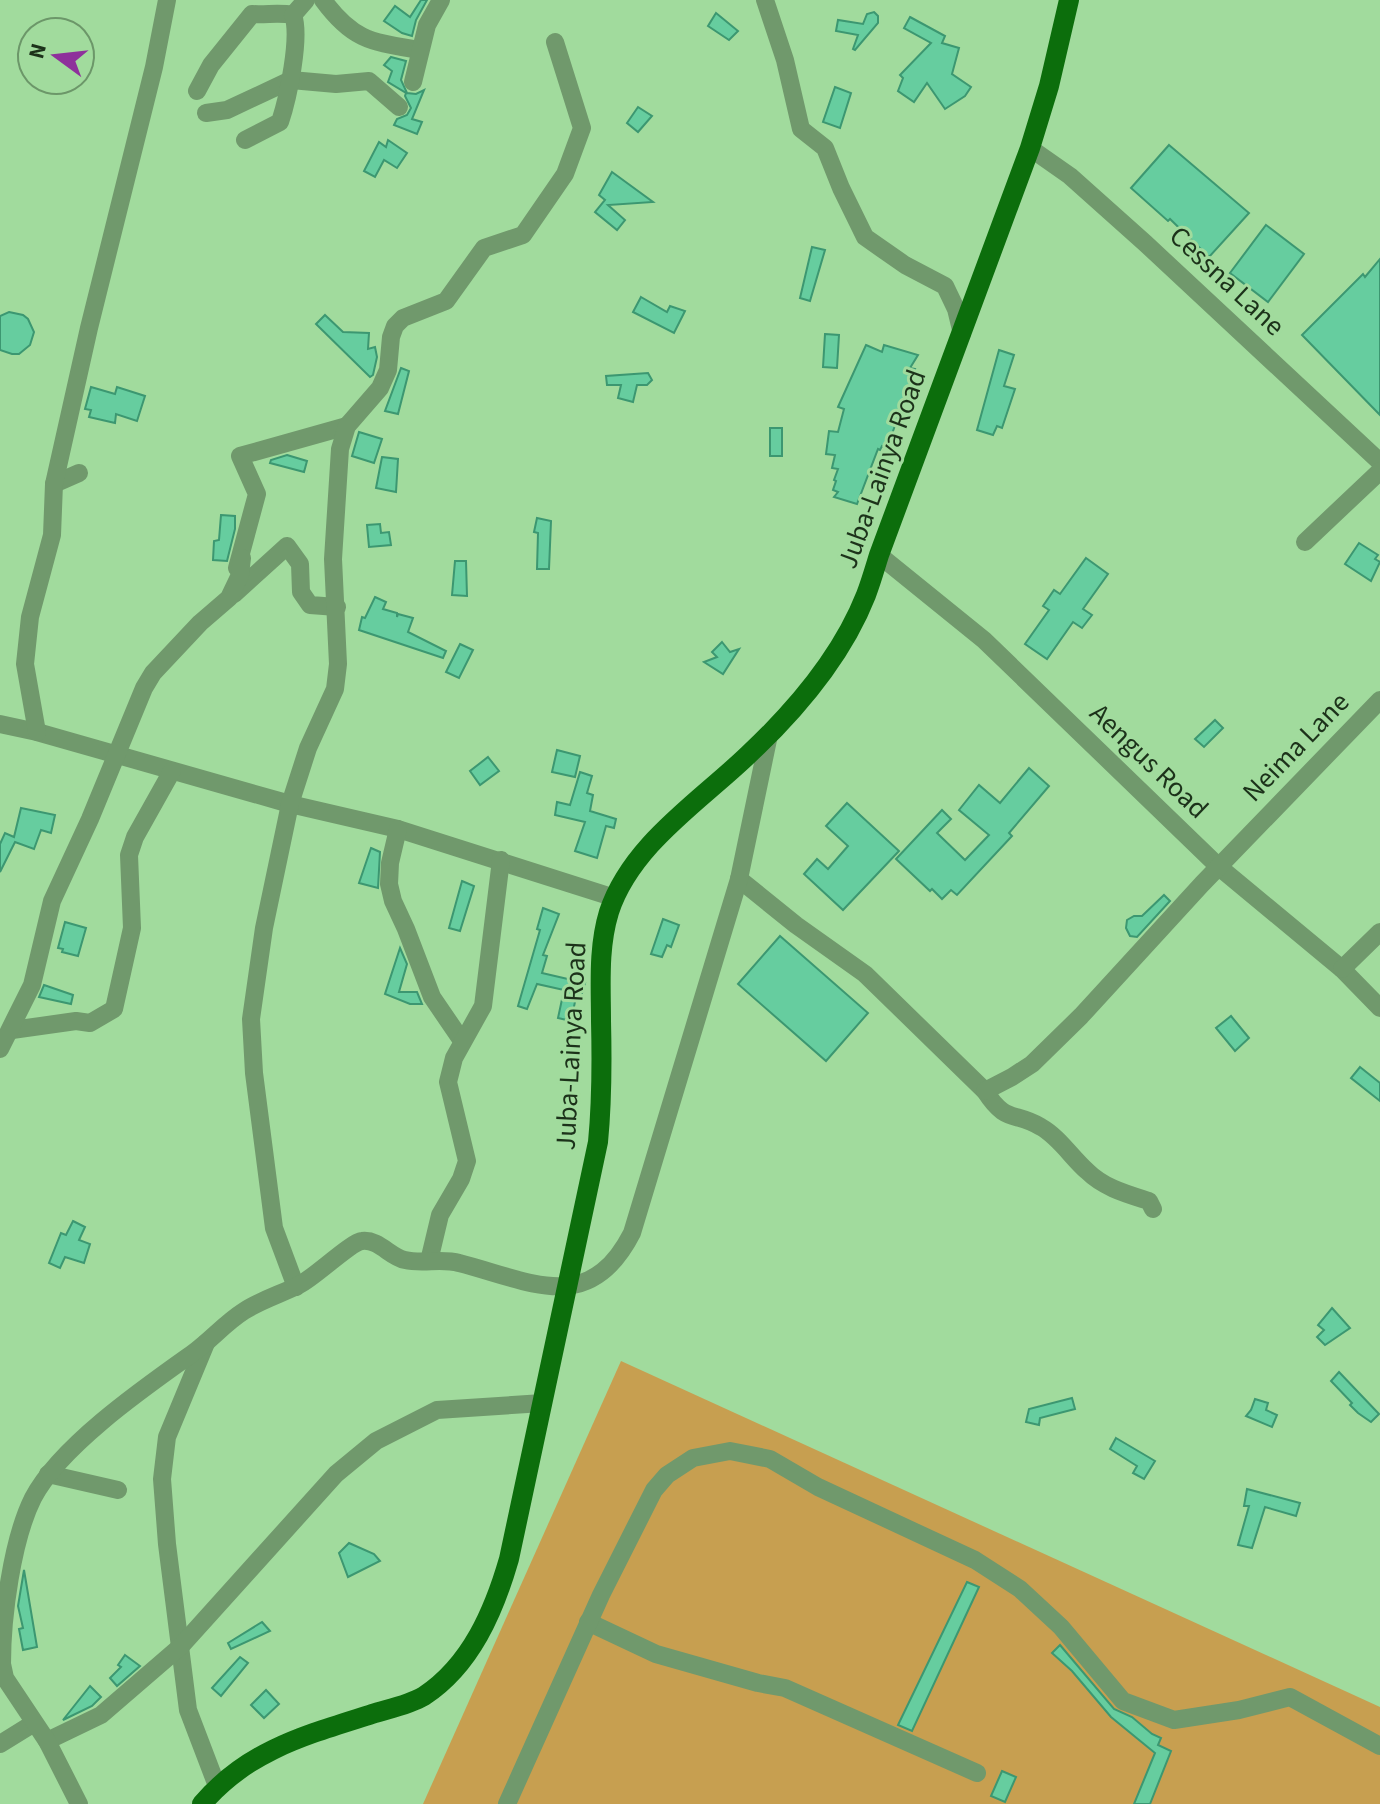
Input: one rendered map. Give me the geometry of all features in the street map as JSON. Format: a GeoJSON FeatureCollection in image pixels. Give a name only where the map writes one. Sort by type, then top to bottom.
{"type":"FeatureCollection","features":[{"type":"Feature","properties":{"kind":"main road","name":"Juba-Lainya Road"},"geometry":{"type":"LineString","coordinates":[[202,1804],[217,1786],[259,1755],[295,1739],[421,1698],[448,1677],[477,1639],[500,1590],[569,1286],[598,1142],[602,1098],[602,945],[615,898],[636,862],[653,842],[769,735],[823,672],[866,597],[1030,148],[1049,86],[1069,0]]}},
{"type":"Feature","properties":{"kind":"street"},"geometry":{"type":"LineString","coordinates":[[37,732],[25,664],[30,617],[52,535],[54,484],[154,67],[167,0]]}},
{"type":"Feature","properties":{"kind":"street"},"geometry":{"type":"LineString","coordinates":[[293,15],[306,0]]}},
{"type":"Feature","properties":{"kind":"street"},"geometry":{"type":"LineString","coordinates":[[323,0],[337,18],[369,42],[419,50]]}},
{"type":"Feature","properties":{"kind":"street"},"geometry":{"type":"LineString","coordinates":[[413,82],[427,25],[441,0]]}},
{"type":"Feature","properties":{"kind":"street"},"geometry":{"type":"LineString","coordinates":[[765,0],[785,60],[801,129],[825,148],[865,237],[905,265],[945,286],[956,309],[962,334]]}},
{"type":"Feature","properties":{"kind":"street"},"geometry":{"type":"LineString","coordinates":[[197,91],[246,7],[268,15],[277,12],[293,15]]}},
{"type":"Feature","properties":{"kind":"street"},"geometry":{"type":"LineString","coordinates":[[245,140],[280,122],[291,80],[297,25],[293,15]]}},
{"type":"Feature","properties":{"kind":"street"},"geometry":{"type":"LineString","coordinates":[[296,1287],[274,1228],[254,1073],[251,1019],[264,928],[290,804],[308,748],[335,689],[338,664],[333,559],[340,449],[347,426],[380,388],[388,370],[395,326],[403,318],[446,301],[484,248],[523,235],[565,174],[582,128],[555,42]]}},
{"type":"Feature","properties":{"kind":"street"},"geometry":{"type":"LineString","coordinates":[[206,113],[227,110],[291,80],[336,84],[369,81],[399,107]]}},
{"type":"Feature","properties":{"kind":"street","name":"Cessna Lane"},"geometry":{"type":"LineString","coordinates":[[1030,148],[1070,176],[1380,462]]}},
{"type":"Feature","properties":{"kind":"street"},"geometry":{"type":"LineString","coordinates":[[229,598],[257,494],[240,456],[347,426]]}},
{"type":"Feature","properties":{"kind":"street"},"geometry":{"type":"LineString","coordinates":[[1305,542],[1380,471]]}},
{"type":"Feature","properties":{"kind":"street"},"geometry":{"type":"LineString","coordinates":[[54,484],[79,473]]}},
{"type":"Feature","properties":{"kind":"street"},"geometry":{"type":"LineString","coordinates":[[0,1049],[32,985],[52,901],[90,819],[135,705],[153,673],[200,623],[287,546],[300,564],[301,592],[310,605],[337,607]]}},
{"type":"Feature","properties":{"kind":"street","name":"Aengus Road"},"geometry":{"type":"LineString","coordinates":[[879,555],[984,640],[1219,867],[1342,969],[1380,1008]]}},
{"type":"Feature","properties":{"kind":"street"},"geometry":{"type":"LineString","coordinates":[[229,598],[240,575],[242,558]]}},
{"type":"Feature","properties":{"kind":"street","name":"Neima Lane"},"geometry":{"type":"LineString","coordinates":[[985,1091],[1012,1077],[1042,1054],[1081,1016],[1380,700]]}},
{"type":"Feature","properties":{"kind":"street"},"geometry":{"type":"LineString","coordinates":[[0,724],[290,804],[398,829],[615,898]]}},
{"type":"Feature","properties":{"kind":"street"},"geometry":{"type":"LineString","coordinates":[[79,1804],[47,1741],[5,1678],[2,1654],[14,1559],[22,1527],[32,1500],[48,1474],[112,1414],[247,1308],[296,1287],[322,1271],[356,1242],[365,1240],[378,1244],[399,1259],[455,1262],[543,1287],[569,1286],[600,1275],[612,1266],[632,1233],[739,879],[769,735]]}},
{"type":"Feature","properties":{"kind":"street"},"geometry":{"type":"LineString","coordinates":[[12,1030],[80,1020],[90,1023],[114,1009],[132,928],[127,873],[129,855],[135,837],[172,771]]}},
{"type":"Feature","properties":{"kind":"street"},"geometry":{"type":"LineString","coordinates":[[398,829],[390,863],[389,884],[393,901],[432,997],[462,1041]]}},
{"type":"Feature","properties":{"kind":"street"},"geometry":{"type":"LineString","coordinates":[[429,1261],[440,1215],[461,1179],[467,1161],[448,1082],[454,1058],[483,1006],[501,860]]}},
{"type":"Feature","properties":{"kind":"street"},"geometry":{"type":"LineString","coordinates":[[739,879],[796,925],[865,974],[985,1091],[1005,1115],[1042,1127],[1089,1174],[1104,1184],[1149,1201],[1153,1209]]}},
{"type":"Feature","properties":{"kind":"street"},"geometry":{"type":"LineString","coordinates":[[1342,969],[1380,932]]}},
{"type":"Feature","properties":{"kind":"street"},"geometry":{"type":"LineString","coordinates":[[207,1341],[167,1437],[164,1455],[167,1544],[188,1710],[217,1786]]}},
{"type":"Feature","properties":{"kind":"street"},"geometry":{"type":"LineString","coordinates":[[47,1741],[101,1715],[181,1646],[336,1474],[376,1441],[437,1410],[543,1403]]}},
{"type":"Feature","properties":{"kind":"street"},"geometry":{"type":"LineString","coordinates":[[507,1804],[588,1622],[654,1490],[667,1475],[693,1458],[730,1451],[770,1459],[818,1487],[975,1560],[1020,1589],[1061,1627],[1123,1701],[1174,1720],[1239,1710],[1290,1697],[1380,1746]]}},
{"type":"Feature","properties":{"kind":"street"},"geometry":{"type":"LineString","coordinates":[[48,1474],[118,1490]]}},
{"type":"Feature","properties":{"kind":"street"},"geometry":{"type":"LineString","coordinates":[[588,1622],[656,1654],[785,1688],[977,1773]]}},
{"type":"Feature","properties":{"kind":"street"},"geometry":{"type":"LineString","coordinates":[[0,1744],[34,1723]]}},
{"type":"Feature","properties":{"kind":"shaded area"},"geometry":{"type":"Polygon","coordinates":[[[621,1361],[1380,1707],[1380,1804],[423,1804],[621,1361]]]}},
{"type":"Feature","properties":{"kind":"building"},"geometry":{"type":"Polygon","coordinates":[[[421,0],[427,0],[416,20],[412,36],[384,21],[395,6],[410,17],[421,0]]]}},
{"type":"Feature","properties":{"kind":"building"},"geometry":{"type":"Polygon","coordinates":[[[874,12],[878,23],[853,49],[858,35],[836,31],[838,20],[863,24],[867,14],[874,12]]]}},
{"type":"Feature","properties":{"kind":"building"},"geometry":{"type":"Polygon","coordinates":[[[716,13],[738,31],[729,40],[708,26],[716,13]]]}},
{"type":"Feature","properties":{"kind":"building"},"geometry":{"type":"Polygon","coordinates":[[[910,17],[945,36],[942,43],[959,48],[952,74],[971,87],[965,96],[945,109],[927,83],[914,102],[898,91],[903,78],[900,75],[931,43],[904,28],[910,17]]]}},
{"type":"Feature","properties":{"kind":"building"},"geometry":{"type":"Polygon","coordinates":[[[391,57],[406,61],[401,80],[407,93],[416,94],[424,90],[412,119],[422,122],[417,134],[394,125],[411,108],[406,93],[388,82],[392,71],[384,65],[391,57]]]}},
{"type":"Feature","properties":{"kind":"building"},"geometry":{"type":"Polygon","coordinates":[[[835,87],[851,93],[840,128],[823,122],[835,87]]]}},
{"type":"Feature","properties":{"kind":"building"},"geometry":{"type":"Polygon","coordinates":[[[638,107],[652,116],[638,132],[627,123],[638,107]]]}},
{"type":"Feature","properties":{"kind":"building"},"geometry":{"type":"Polygon","coordinates":[[[388,140],[407,153],[397,168],[384,160],[375,177],[364,171],[379,142],[386,147],[388,140]]]}},
{"type":"Feature","properties":{"kind":"building"},"geometry":{"type":"Polygon","coordinates":[[[1169,145],[1249,213],[1209,257],[1170,219],[1168,221],[1131,188],[1169,145]]]}},
{"type":"Feature","properties":{"kind":"building"},"geometry":{"type":"Polygon","coordinates":[[[612,172],[653,202],[608,205],[625,220],[617,230],[595,212],[605,200],[599,195],[612,172]]]}},
{"type":"Feature","properties":{"kind":"building"},"geometry":{"type":"Polygon","coordinates":[[[1266,225],[1304,254],[1268,302],[1230,273],[1266,225]]]}},
{"type":"Feature","properties":{"kind":"building"},"geometry":{"type":"Polygon","coordinates":[[[812,247],[825,250],[810,301],[800,298],[812,247]]]}},
{"type":"Feature","properties":{"kind":"building"},"geometry":{"type":"Polygon","coordinates":[[[1380,259],[1380,415],[1302,335],[1363,274],[1365,277],[1380,259]]]}},
{"type":"Feature","properties":{"kind":"building"},"geometry":{"type":"Polygon","coordinates":[[[641,297],[667,312],[670,306],[685,311],[674,333],[633,312],[641,297]]]}},
{"type":"Feature","properties":{"kind":"building"},"geometry":{"type":"Polygon","coordinates":[[[9,312],[28,319],[34,332],[30,345],[19,354],[0,350],[0,316],[9,312]]]}},
{"type":"Feature","properties":{"kind":"building"},"geometry":{"type":"Polygon","coordinates":[[[325,315],[343,332],[369,333],[368,349],[375,347],[377,357],[373,375],[370,377],[316,324],[325,315]]]}},
{"type":"Feature","properties":{"kind":"building"},"geometry":{"type":"Polygon","coordinates":[[[825,334],[839,335],[837,368],[823,367],[825,334]]]}},
{"type":"Feature","properties":{"kind":"building"},"geometry":{"type":"Polygon","coordinates":[[[866,345],[882,352],[884,345],[918,355],[910,368],[915,369],[887,448],[882,446],[878,449],[857,504],[834,497],[838,492],[833,490],[838,469],[832,468],[835,455],[826,454],[829,431],[838,432],[844,409],[838,407],[866,345]]]}},
{"type":"Feature","properties":{"kind":"building"},"geometry":{"type":"Polygon","coordinates":[[[999,350],[1014,355],[1004,386],[1015,389],[1002,428],[997,426],[993,435],[977,430],[999,350]]]}},
{"type":"Feature","properties":{"kind":"building"},"geometry":{"type":"Polygon","coordinates":[[[401,368],[409,371],[398,414],[385,411],[401,368]]]}},
{"type":"Feature","properties":{"kind":"building"},"geometry":{"type":"Polygon","coordinates":[[[648,373],[652,380],[647,385],[637,385],[633,402],[618,398],[621,385],[607,385],[606,376],[648,373]]]}},
{"type":"Feature","properties":{"kind":"building"},"geometry":{"type":"Polygon","coordinates":[[[91,387],[115,394],[117,387],[145,396],[137,421],[116,414],[115,423],[89,417],[91,410],[85,409],[91,387]]]}},
{"type":"Feature","properties":{"kind":"building"},"geometry":{"type":"Polygon","coordinates":[[[770,428],[782,428],[782,456],[770,456],[770,428]]]}},
{"type":"Feature","properties":{"kind":"building"},"geometry":{"type":"Polygon","coordinates":[[[359,432],[382,439],[374,463],[352,456],[359,432]]]}},
{"type":"Feature","properties":{"kind":"building"},"geometry":{"type":"Polygon","coordinates":[[[287,455],[307,461],[304,472],[270,463],[287,455]]]}},
{"type":"Feature","properties":{"kind":"building"},"geometry":{"type":"Polygon","coordinates":[[[382,457],[398,459],[396,492],[376,488],[382,457]]]}},
{"type":"Feature","properties":{"kind":"building"},"geometry":{"type":"Polygon","coordinates":[[[221,515],[235,516],[227,561],[213,560],[214,541],[219,540],[221,515]]]}},
{"type":"Feature","properties":{"kind":"building"},"geometry":{"type":"Polygon","coordinates":[[[537,518],[551,521],[549,569],[537,569],[538,533],[534,532],[537,518]]]}},
{"type":"Feature","properties":{"kind":"building"},"geometry":{"type":"Polygon","coordinates":[[[380,524],[381,533],[389,532],[391,545],[369,547],[367,525],[380,524]]]}},
{"type":"Feature","properties":{"kind":"building"},"geometry":{"type":"Polygon","coordinates":[[[1359,543],[1378,555],[1375,559],[1380,562],[1371,581],[1345,564],[1359,543]]]}},
{"type":"Feature","properties":{"kind":"building"},"geometry":{"type":"Polygon","coordinates":[[[1086,558],[1108,574],[1083,609],[1092,615],[1082,628],[1073,622],[1047,659],[1025,644],[1049,610],[1043,606],[1054,590],[1060,594],[1086,558]]]}},
{"type":"Feature","properties":{"kind":"building"},"geometry":{"type":"Polygon","coordinates":[[[455,561],[466,561],[467,596],[452,595],[455,561]]]}},
{"type":"Feature","properties":{"kind":"building"},"geometry":{"type":"Polygon","coordinates":[[[375,597],[386,602],[383,609],[397,613],[397,617],[398,614],[413,618],[408,632],[446,651],[443,658],[359,630],[362,617],[365,618],[375,597]]]}},
{"type":"Feature","properties":{"kind":"building"},"geometry":{"type":"Polygon","coordinates":[[[722,642],[730,652],[739,649],[723,674],[704,662],[717,657],[712,652],[722,642]]]}},
{"type":"Feature","properties":{"kind":"building"},"geometry":{"type":"Polygon","coordinates":[[[460,644],[473,650],[459,678],[446,672],[460,644]]]}},
{"type":"Feature","properties":{"kind":"building"},"geometry":{"type":"Polygon","coordinates":[[[1215,720],[1223,728],[1204,747],[1195,739],[1215,720]]]}},
{"type":"Feature","properties":{"kind":"building"},"geometry":{"type":"Polygon","coordinates":[[[557,750],[580,756],[575,777],[552,772],[557,750]]]}},
{"type":"Feature","properties":{"kind":"building"},"geometry":{"type":"Polygon","coordinates":[[[488,757],[499,771],[480,785],[470,771],[488,757]]]}},
{"type":"Feature","properties":{"kind":"building"},"geometry":{"type":"Polygon","coordinates":[[[1029,768],[1049,786],[1009,833],[1012,836],[957,895],[951,890],[942,899],[896,859],[942,810],[951,819],[937,833],[965,860],[989,835],[959,810],[979,785],[1000,803],[1029,768]]]}},
{"type":"Feature","properties":{"kind":"building"},"geometry":{"type":"Polygon","coordinates":[[[580,772],[592,776],[587,793],[593,795],[590,811],[616,819],[614,828],[606,826],[597,858],[575,851],[585,822],[555,815],[557,802],[570,805],[580,772]]]}},
{"type":"Feature","properties":{"kind":"building"},"geometry":{"type":"Polygon","coordinates":[[[847,803],[899,851],[843,910],[804,874],[817,859],[828,869],[848,846],[826,826],[847,803]]]}},
{"type":"Feature","properties":{"kind":"building"},"geometry":{"type":"Polygon","coordinates":[[[21,808],[55,815],[51,833],[41,830],[34,849],[15,842],[0,872],[0,844],[5,833],[14,837],[21,808]]]}},
{"type":"Feature","properties":{"kind":"building"},"geometry":{"type":"Polygon","coordinates":[[[371,848],[380,852],[378,888],[359,883],[371,848]]]}},
{"type":"Feature","properties":{"kind":"building"},"geometry":{"type":"Polygon","coordinates":[[[462,881],[474,886],[460,931],[449,928],[462,881]]]}},
{"type":"Feature","properties":{"kind":"building"},"geometry":{"type":"Polygon","coordinates":[[[1164,895],[1170,901],[1137,937],[1130,936],[1126,928],[1127,920],[1142,916],[1164,895]]]}},
{"type":"Feature","properties":{"kind":"building"},"geometry":{"type":"Polygon","coordinates":[[[543,908],[559,914],[543,955],[547,956],[542,973],[585,983],[582,993],[576,997],[571,1021],[558,1018],[564,990],[537,984],[527,1009],[518,1006],[540,930],[537,929],[543,908]]]}},
{"type":"Feature","properties":{"kind":"building"},"geometry":{"type":"Polygon","coordinates":[[[663,919],[679,925],[671,947],[667,945],[662,957],[651,954],[663,919]]]}},
{"type":"Feature","properties":{"kind":"building"},"geometry":{"type":"Polygon","coordinates":[[[65,922],[86,928],[78,956],[58,948],[65,922]]]}},
{"type":"Feature","properties":{"kind":"building"},"geometry":{"type":"Polygon","coordinates":[[[780,936],[868,1013],[826,1061],[738,984],[780,936]]]}},
{"type":"Feature","properties":{"kind":"building"},"geometry":{"type":"Polygon","coordinates":[[[400,948],[407,964],[399,992],[417,992],[422,1004],[410,1004],[385,994],[400,948]]]}},
{"type":"Feature","properties":{"kind":"building"},"geometry":{"type":"Polygon","coordinates":[[[44,985],[73,995],[71,1004],[39,997],[44,985]]]}},
{"type":"Feature","properties":{"kind":"building"},"geometry":{"type":"Polygon","coordinates":[[[1231,1016],[1249,1038],[1235,1051],[1216,1028],[1231,1016]]]}},
{"type":"Feature","properties":{"kind":"building"},"geometry":{"type":"Polygon","coordinates":[[[1360,1067],[1380,1083],[1380,1101],[1351,1078],[1360,1067]]]}},
{"type":"Feature","properties":{"kind":"building"},"geometry":{"type":"Polygon","coordinates":[[[73,1221],[85,1227],[79,1240],[90,1244],[84,1263],[65,1257],[60,1268],[49,1263],[61,1233],[66,1235],[73,1221]]]}},
{"type":"Feature","properties":{"kind":"building"},"geometry":{"type":"Polygon","coordinates":[[[1332,1308],[1350,1328],[1325,1345],[1317,1337],[1324,1330],[1318,1325],[1332,1308]]]}},
{"type":"Feature","properties":{"kind":"building"},"geometry":{"type":"Polygon","coordinates":[[[1339,1372],[1379,1414],[1371,1422],[1350,1405],[1352,1403],[1331,1381],[1339,1372]]]}},
{"type":"Feature","properties":{"kind":"building"},"geometry":{"type":"Polygon","coordinates":[[[1072,1398],[1075,1409],[1040,1418],[1039,1425],[1026,1422],[1029,1409],[1072,1398]]]}},
{"type":"Feature","properties":{"kind":"building"},"geometry":{"type":"Polygon","coordinates":[[[1255,1399],[1268,1403],[1266,1410],[1277,1415],[1272,1427],[1246,1416],[1255,1399]]]}},
{"type":"Feature","properties":{"kind":"building"},"geometry":{"type":"Polygon","coordinates":[[[1116,1438],[1155,1461],[1144,1479],[1133,1473],[1137,1466],[1110,1449],[1116,1438]]]}},
{"type":"Feature","properties":{"kind":"building"},"geometry":{"type":"Polygon","coordinates":[[[1247,1489],[1300,1503],[1296,1516],[1265,1507],[1252,1548],[1238,1545],[1249,1506],[1244,1506],[1247,1489]]]}},
{"type":"Feature","properties":{"kind":"building"},"geometry":{"type":"Polygon","coordinates":[[[349,1543],[374,1554],[380,1561],[348,1577],[339,1553],[349,1543]]]}},
{"type":"Feature","properties":{"kind":"building"},"geometry":{"type":"Polygon","coordinates":[[[24,1570],[37,1647],[23,1650],[19,1629],[23,1628],[18,1606],[24,1570]]]}},
{"type":"Feature","properties":{"kind":"building"},"geometry":{"type":"Polygon","coordinates":[[[967,1582],[979,1587],[912,1731],[898,1725],[967,1582]]]}},
{"type":"Feature","properties":{"kind":"building"},"geometry":{"type":"Polygon","coordinates":[[[262,1622],[270,1631],[231,1649],[228,1643],[262,1622]]]}},
{"type":"Feature","properties":{"kind":"building"},"geometry":{"type":"Polygon","coordinates":[[[1060,1645],[1114,1709],[1132,1717],[1161,1738],[1158,1745],[1171,1751],[1150,1804],[1134,1804],[1155,1753],[1111,1717],[1072,1671],[1052,1653],[1060,1645]]]}},
{"type":"Feature","properties":{"kind":"building"},"geometry":{"type":"Polygon","coordinates":[[[125,1655],[140,1666],[117,1686],[110,1678],[121,1667],[118,1665],[125,1655]]]}},
{"type":"Feature","properties":{"kind":"building"},"geometry":{"type":"Polygon","coordinates":[[[240,1657],[248,1663],[221,1696],[212,1688],[240,1657]]]}},
{"type":"Feature","properties":{"kind":"building"},"geometry":{"type":"Polygon","coordinates":[[[90,1686],[101,1697],[92,1706],[63,1720],[90,1686]]]}},
{"type":"Feature","properties":{"kind":"building"},"geometry":{"type":"Polygon","coordinates":[[[266,1690],[279,1704],[264,1718],[251,1705],[266,1690]]]}},
{"type":"Feature","properties":{"kind":"building"},"geometry":{"type":"Polygon","coordinates":[[[1002,1771],[1016,1777],[1005,1802],[991,1796],[1002,1771]]]}}]}
